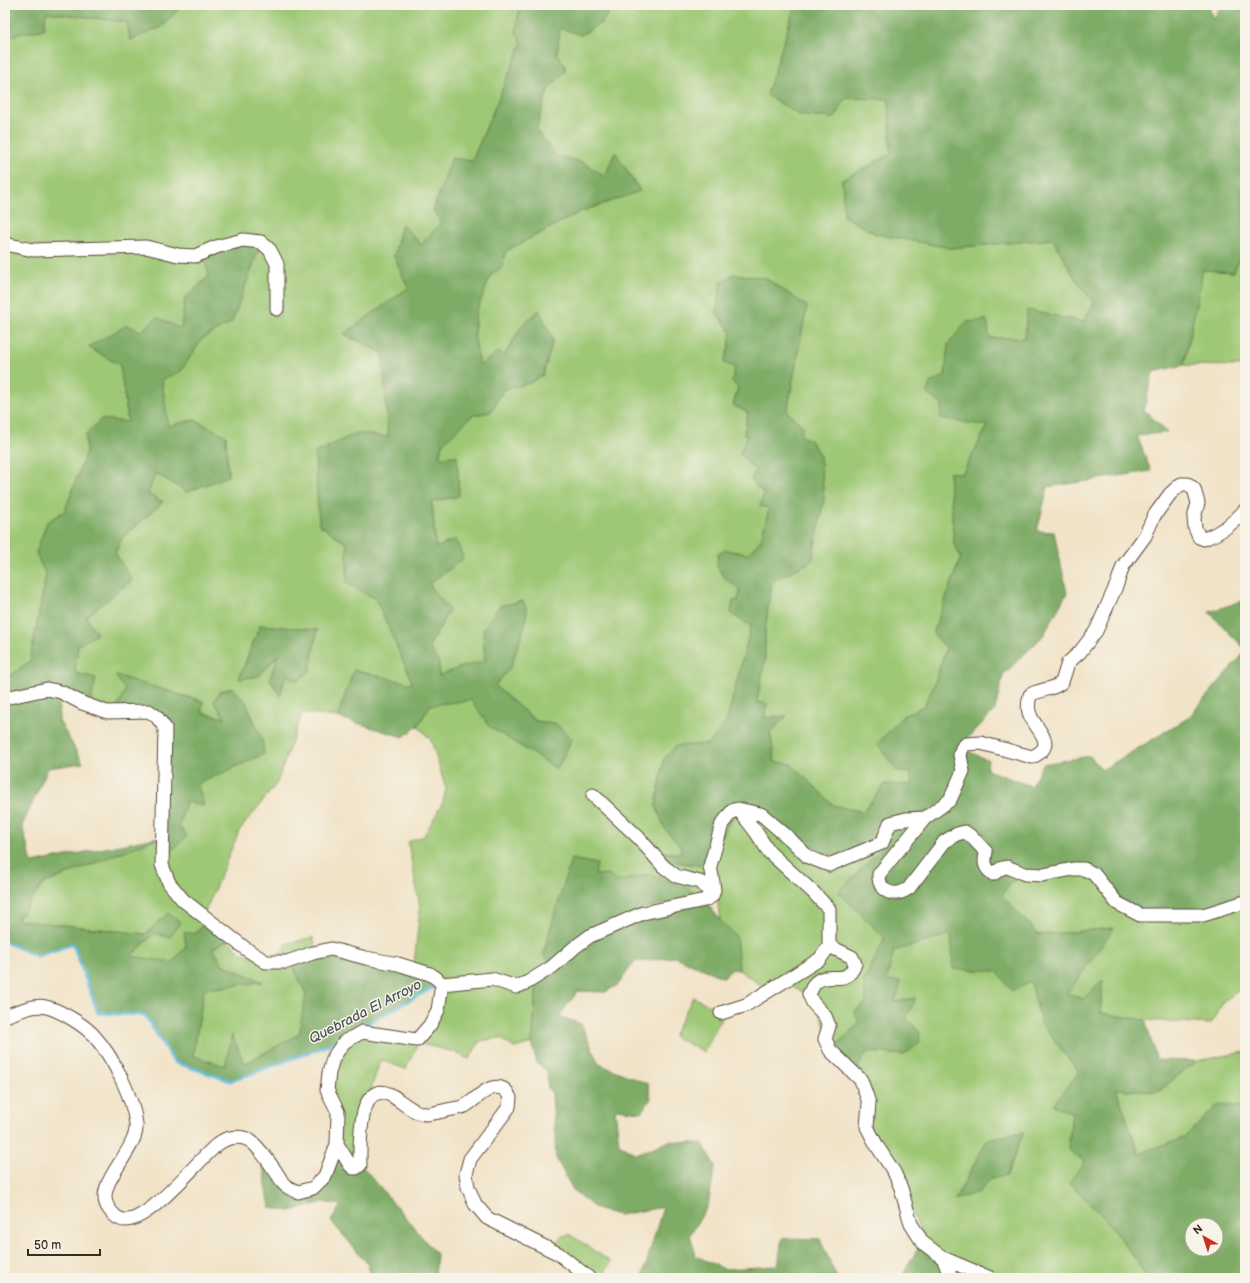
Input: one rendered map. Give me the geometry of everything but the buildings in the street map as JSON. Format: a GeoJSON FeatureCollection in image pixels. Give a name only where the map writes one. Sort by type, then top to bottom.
{"type":"FeatureCollection","features":[{"type":"Feature","properties":{"kind":"street"},"geometry":{"type":"LineString","coordinates":[[5,244],[33,250],[146,247],[178,255],[195,256],[216,247],[243,240],[261,242],[270,250],[277,264],[277,309]]}},
{"type":"Feature","properties":{"kind":"street"},"geometry":{"type":"LineString","coordinates":[[1245,510],[1238,518],[1215,535],[1204,539],[1199,537],[1195,528],[1194,518],[1198,502],[1194,489],[1188,484],[1182,484],[1170,494],[1154,516],[1145,536],[1123,566],[1117,584],[1096,631],[1080,652],[1068,663],[1062,682],[1057,686],[1035,692],[1030,695],[1028,704],[1030,716],[1041,730],[1045,739],[1044,747],[1039,754],[1032,757],[981,743],[966,744],[962,748],[960,756],[963,771],[950,800],[925,818],[879,874],[879,880],[888,892],[903,892],[909,888],[946,842],[957,834],[965,832],[972,837],[986,852],[984,862],[988,871],[993,874],[1002,868],[1007,867],[1025,874],[1043,875],[1073,869],[1084,869],[1094,874],[1118,903],[1140,915],[1203,915],[1245,902]]}},
{"type":"Feature","properties":{"kind":"street"},"geometry":{"type":"LineString","coordinates":[[5,698],[47,689],[61,692],[82,703],[107,712],[150,711],[157,717],[165,728],[162,865],[169,883],[183,900],[246,949],[266,962],[287,962],[313,953],[331,950],[398,964],[430,974],[442,984]]}},
{"type":"Feature","properties":{"kind":"street"},"geometry":{"type":"LineString","coordinates":[[593,795],[638,837],[663,866],[676,876],[700,882],[712,896]]}},
{"type":"Feature","properties":{"kind":"street"},"geometry":{"type":"LineString","coordinates":[[442,984],[492,979],[516,987],[528,982],[552,967],[590,936],[643,913],[705,900],[712,896],[714,890],[710,866],[722,824],[733,810],[738,809],[761,814],[808,857],[829,865],[882,843],[890,823],[906,819],[925,818]]}},
{"type":"Feature","properties":{"kind":"street"},"geometry":{"type":"LineString","coordinates":[[721,1013],[746,1005],[820,959],[829,946],[829,908],[769,852],[738,809]]}},
{"type":"Feature","properties":{"kind":"street"},"geometry":{"type":"LineString","coordinates":[[829,946],[852,957],[855,964],[853,971],[846,977],[824,978],[815,983],[809,994],[813,1003],[825,1016],[829,1026],[825,1039],[830,1050],[861,1080],[868,1103],[867,1128],[894,1172],[901,1188],[911,1224],[923,1243],[943,1258],[990,1278]]}},
{"type":"Feature","properties":{"kind":"street"},"geometry":{"type":"LineString","coordinates":[[5,1016],[34,1007],[45,1007],[59,1012],[75,1021],[94,1036],[110,1057],[130,1101],[136,1126],[134,1138],[107,1185],[105,1195],[106,1204],[112,1214],[121,1220],[132,1220],[142,1215],[174,1190],[218,1143],[229,1138],[238,1137],[249,1140],[264,1155],[285,1185],[298,1192],[313,1188],[325,1176],[337,1144],[338,1112],[328,1090],[329,1073],[333,1058],[344,1042],[362,1032],[417,1040],[430,1025],[438,1010],[442,984]]}},
{"type":"Feature","properties":{"kind":"street"},"geometry":{"type":"LineString","coordinates":[[337,1144],[350,1166],[356,1168],[360,1165],[360,1137],[364,1111],[368,1100],[372,1095],[380,1092],[390,1095],[411,1109],[425,1114],[464,1107],[488,1089],[497,1087],[505,1090],[510,1098],[509,1107],[470,1159],[466,1174],[468,1188],[475,1204],[487,1218],[558,1254],[589,1278]]}},
{"type":"Feature","properties":{"kind":"street"},"geometry":{"type":"LineString","coordinates":[[943,1258],[951,1278]]}},
{"type":"Feature","properties":{"kind":"green space"},"geometry":{"type":"Polygon","coordinates":[[[5,5],[182,5],[162,27],[130,40],[127,22],[46,12],[44,29],[5,37],[5,5]]]}},
{"type":"Feature","properties":{"kind":"green space"},"geometry":{"type":"Polygon","coordinates":[[[182,5],[520,5],[516,32],[522,43],[472,161],[452,158],[433,210],[441,223],[421,245],[402,224],[394,256],[409,288],[344,334],[383,353],[388,437],[357,433],[315,453],[319,524],[347,544],[347,583],[376,599],[414,685],[354,670],[337,717],[302,713],[277,783],[239,831],[205,912],[191,901],[174,882],[167,866],[166,857],[187,836],[179,826],[186,802],[204,806],[197,784],[264,754],[262,739],[246,702],[233,688],[220,691],[214,702],[225,718],[202,713],[203,701],[116,676],[125,690],[117,708],[108,708],[91,702],[96,678],[75,673],[78,645],[97,634],[86,617],[132,580],[115,553],[122,538],[163,502],[147,494],[156,473],[187,492],[228,476],[226,436],[195,420],[168,426],[162,379],[181,371],[202,339],[232,322],[260,246],[268,252],[273,264],[273,316],[280,316],[280,263],[273,248],[263,239],[243,237],[215,244],[194,252],[179,251],[147,244],[33,246],[5,240],[5,37],[44,29],[45,12],[127,22],[130,40],[162,27],[182,5]],[[260,625],[239,679],[259,676],[279,654],[270,679],[280,695],[286,675],[298,681],[310,671],[317,630],[260,625]]]}},
{"type":"Feature","properties":{"kind":"green space"},"geometry":{"type":"Polygon","coordinates":[[[520,5],[614,5],[602,22],[581,35],[560,28],[557,54],[565,66],[565,72],[548,89],[536,130],[555,155],[584,163],[605,177],[615,152],[640,191],[580,212],[506,251],[501,269],[492,273],[476,312],[474,335],[480,365],[498,352],[505,355],[522,325],[539,310],[553,340],[543,375],[530,383],[503,390],[491,412],[473,415],[443,443],[439,457],[457,456],[459,496],[432,502],[436,548],[456,539],[463,559],[429,584],[449,610],[429,647],[439,663],[439,676],[458,668],[485,661],[484,628],[499,606],[523,601],[527,610],[525,625],[511,666],[495,686],[535,721],[555,723],[572,739],[557,769],[490,727],[471,700],[430,705],[418,726],[403,737],[337,717],[354,670],[413,684],[376,599],[347,584],[347,544],[319,524],[315,453],[357,433],[388,437],[383,353],[344,334],[408,288],[394,256],[402,224],[421,245],[441,223],[433,210],[452,158],[472,161],[522,43],[516,32],[520,5]]]}},
{"type":"Feature","properties":{"kind":"green space"},"geometry":{"type":"Polygon","coordinates":[[[614,5],[795,5],[767,95],[801,116],[835,118],[846,98],[889,99],[891,154],[842,180],[844,216],[876,234],[951,248],[1053,239],[1074,277],[1094,303],[1083,322],[1027,310],[1025,338],[989,338],[987,320],[966,322],[948,345],[945,376],[930,383],[927,394],[942,404],[941,418],[988,425],[962,474],[949,473],[954,544],[961,557],[933,633],[946,648],[934,685],[924,706],[903,716],[878,744],[897,771],[910,773],[913,785],[885,784],[863,812],[833,805],[791,764],[775,762],[770,732],[786,716],[764,718],[767,704],[757,702],[765,659],[765,630],[772,582],[812,561],[824,499],[820,456],[810,440],[800,436],[803,426],[787,412],[807,306],[765,278],[733,274],[721,283],[716,312],[731,332],[729,347],[724,363],[735,367],[732,382],[738,387],[733,405],[748,413],[744,434],[749,434],[739,454],[756,470],[751,480],[764,494],[761,506],[769,508],[761,540],[748,554],[725,550],[718,554],[717,567],[727,580],[741,590],[738,601],[733,601],[731,614],[751,626],[727,720],[709,744],[676,746],[664,759],[656,806],[665,829],[681,847],[680,853],[667,853],[644,835],[667,861],[706,866],[710,887],[698,878],[675,871],[661,859],[636,830],[601,798],[596,803],[635,839],[660,869],[674,878],[698,885],[707,895],[695,898],[690,889],[649,874],[616,882],[609,874],[595,875],[597,864],[571,859],[543,954],[550,964],[517,983],[492,976],[443,981],[432,971],[414,965],[420,908],[408,842],[424,836],[443,802],[446,789],[431,740],[418,726],[430,705],[471,700],[490,727],[557,769],[572,739],[555,723],[536,721],[494,686],[511,666],[525,625],[527,610],[523,601],[499,606],[484,628],[485,661],[458,668],[439,676],[439,663],[429,647],[449,610],[429,584],[463,558],[456,539],[436,548],[432,502],[459,495],[457,456],[439,457],[443,443],[473,415],[491,412],[503,390],[530,383],[543,375],[553,340],[538,311],[522,325],[505,355],[498,352],[480,366],[474,335],[476,312],[492,273],[501,269],[506,251],[580,212],[640,191],[615,152],[605,177],[584,163],[555,155],[536,130],[548,89],[565,72],[565,66],[557,54],[560,27],[581,35],[602,22],[614,5]]]}},
{"type":"Feature","properties":{"kind":"green space"},"geometry":{"type":"Polygon","coordinates":[[[795,5],[1209,5],[1213,20],[1221,5],[1245,5],[1245,244],[1234,272],[1203,270],[1184,365],[1153,372],[1144,409],[1167,432],[1137,436],[1151,471],[1048,487],[1037,531],[1054,532],[1067,593],[1043,636],[1003,675],[995,710],[960,746],[959,770],[948,798],[923,815],[905,816],[879,841],[829,861],[810,854],[739,806],[706,866],[667,861],[641,833],[667,853],[680,853],[681,847],[665,829],[656,806],[664,759],[676,746],[709,744],[727,720],[751,626],[731,614],[733,600],[738,601],[740,590],[727,580],[717,567],[718,554],[725,550],[748,554],[761,540],[769,508],[760,506],[764,494],[751,480],[756,470],[739,454],[748,435],[744,435],[748,413],[733,405],[738,387],[732,382],[735,367],[724,363],[729,347],[731,332],[716,312],[721,283],[733,274],[765,278],[807,306],[787,412],[803,426],[801,436],[810,440],[820,456],[824,499],[812,561],[772,582],[765,630],[765,659],[757,702],[767,704],[765,718],[787,716],[770,732],[775,762],[791,764],[833,805],[863,812],[885,784],[913,785],[910,773],[897,771],[877,744],[903,716],[924,706],[934,685],[946,648],[933,633],[961,557],[954,544],[949,472],[962,474],[988,426],[940,418],[942,404],[927,394],[930,383],[945,376],[948,345],[966,322],[987,320],[990,338],[1025,338],[1027,310],[1083,322],[1094,303],[1074,277],[1053,239],[951,248],[876,234],[844,216],[842,180],[891,154],[889,99],[846,98],[835,118],[801,116],[767,95],[795,5]]]}},
{"type":"Feature","properties":{"kind":"green space"},"geometry":{"type":"Polygon","coordinates":[[[243,244],[260,246],[232,322],[202,339],[181,371],[162,380],[168,426],[195,420],[226,436],[228,476],[187,492],[156,473],[148,494],[163,502],[122,538],[115,553],[132,580],[86,617],[97,634],[78,645],[75,673],[96,678],[91,702],[62,688],[5,694],[5,680],[30,661],[46,575],[36,553],[47,522],[65,511],[86,452],[86,435],[101,419],[128,422],[120,365],[88,347],[127,325],[141,331],[157,317],[181,329],[185,298],[209,276],[204,256],[243,244]]]}},
{"type":"Feature","properties":{"kind":"green space"},"geometry":{"type":"Polygon","coordinates":[[[1245,244],[1245,374],[1241,366],[1184,365],[1203,270],[1234,272],[1245,244]]]}},
{"type":"Feature","properties":{"kind":"green space"},"geometry":{"type":"Polygon","coordinates":[[[5,248],[146,251],[204,256],[209,276],[185,298],[181,330],[141,332],[88,347],[120,365],[128,422],[86,435],[86,452],[65,511],[47,522],[36,553],[46,575],[30,661],[5,680],[5,248]]]}},
{"type":"Feature","properties":{"kind":"green space"},"geometry":{"type":"Polygon","coordinates":[[[1245,600],[1245,649],[1209,612],[1245,600]]]}},
{"type":"Feature","properties":{"kind":"green space"},"geometry":{"type":"Polygon","coordinates":[[[260,625],[317,630],[310,671],[298,681],[286,675],[280,696],[270,679],[278,655],[259,676],[239,679],[260,625]]]}},
{"type":"Feature","properties":{"kind":"green space"},"geometry":{"type":"Polygon","coordinates":[[[1245,652],[1245,898],[1203,912],[1140,911],[1120,900],[1096,872],[993,871],[966,829],[907,885],[889,888],[883,875],[926,821],[953,802],[965,750],[988,760],[987,770],[1031,786],[1043,764],[1090,756],[1102,770],[1188,718],[1245,652]]]}},
{"type":"Feature","properties":{"kind":"green space"},"geometry":{"type":"Polygon","coordinates":[[[115,675],[203,702],[202,713],[225,718],[214,702],[220,691],[233,688],[246,702],[262,739],[264,754],[198,784],[204,806],[186,802],[179,826],[187,836],[166,857],[161,715],[117,708],[125,690],[115,675]]]}},
{"type":"Feature","properties":{"kind":"green space"},"geometry":{"type":"Polygon","coordinates":[[[47,692],[59,695],[59,721],[83,763],[48,768],[22,826],[32,863],[159,837],[43,884],[17,920],[146,934],[168,913],[181,923],[169,938],[155,933],[131,956],[173,962],[186,946],[184,932],[196,934],[205,921],[228,940],[213,948],[222,964],[263,982],[204,989],[193,1056],[225,1066],[232,1035],[245,1064],[299,1034],[306,994],[292,964],[331,953],[428,977],[438,985],[326,1046],[231,1081],[174,1062],[145,1015],[98,1013],[73,944],[37,956],[5,942],[5,701],[47,692]]]}},
{"type":"Feature","properties":{"kind":"green space"},"geometry":{"type":"Polygon","coordinates":[[[735,813],[825,910],[825,945],[818,957],[765,988],[739,970],[736,936],[720,920],[713,867],[721,838],[735,813]]]}},
{"type":"Feature","properties":{"kind":"green space"},"geometry":{"type":"Polygon","coordinates":[[[747,815],[884,846],[885,938],[864,981],[866,1003],[859,1024],[833,1048],[813,994],[817,986],[859,963],[832,944],[832,907],[771,850],[747,815]]]}},
{"type":"Feature","properties":{"kind":"green space"},"geometry":{"type":"Polygon","coordinates":[[[917,822],[876,872],[894,897],[948,844],[965,836],[983,852],[981,862],[1023,876],[1011,882],[1002,896],[1039,935],[1114,928],[1067,994],[1083,999],[1103,980],[1100,1013],[1145,1020],[1157,1060],[1196,1061],[1158,1092],[1116,1089],[1139,1153],[1184,1138],[1218,1105],[1245,1107],[1245,1278],[1147,1278],[1139,1264],[1104,1217],[1069,1183],[1085,1161],[1068,1150],[1072,1113],[1053,1105],[1079,1072],[1041,1023],[1031,982],[1012,991],[997,971],[953,969],[951,934],[894,951],[886,981],[901,981],[895,1002],[916,998],[906,1019],[919,1031],[920,1043],[904,1055],[867,1052],[858,1066],[863,1077],[833,1048],[859,1024],[855,1011],[866,1003],[864,981],[885,938],[838,892],[884,846],[892,826],[917,822]]]}},
{"type":"Feature","properties":{"kind":"green space"},"geometry":{"type":"Polygon","coordinates":[[[159,837],[159,866],[205,921],[173,962],[130,957],[155,933],[169,938],[181,923],[146,934],[16,920],[43,884],[159,837]]]}},
{"type":"Feature","properties":{"kind":"green space"},"geometry":{"type":"Polygon","coordinates":[[[571,859],[597,864],[595,875],[609,874],[616,882],[649,874],[690,889],[695,898],[643,909],[550,964],[543,954],[571,859]]]}},
{"type":"Feature","properties":{"kind":"green space"},"geometry":{"type":"Polygon","coordinates":[[[1073,871],[1245,906],[1245,986],[1224,1001],[1211,1024],[1145,1020],[1100,1013],[1103,981],[1083,999],[1066,994],[1113,928],[1039,935],[1002,896],[1011,882],[1023,876],[1073,871]]]}},
{"type":"Feature","properties":{"kind":"green space"},"geometry":{"type":"Polygon","coordinates":[[[707,903],[720,920],[736,936],[739,970],[731,969],[724,978],[675,957],[634,962],[618,985],[605,992],[578,991],[559,1016],[581,1024],[599,1064],[648,1084],[651,1099],[641,1112],[615,1109],[619,1144],[636,1154],[670,1141],[703,1144],[715,1166],[708,1205],[690,1235],[696,1256],[724,1269],[778,1266],[782,1238],[820,1239],[837,1278],[642,1278],[663,1207],[619,1215],[596,1209],[573,1190],[556,1158],[552,1092],[548,1089],[547,1070],[537,1064],[532,1043],[537,981],[591,940],[644,916],[707,903]]]}},
{"type":"Feature","properties":{"kind":"green space"},"geometry":{"type":"Polygon","coordinates":[[[952,934],[953,969],[997,971],[1031,982],[1041,1023],[1079,1072],[1054,1105],[1072,1113],[1068,1150],[1085,1161],[1069,1183],[1104,1217],[1139,1264],[1147,1278],[1001,1278],[983,1272],[945,1255],[925,1240],[870,1127],[858,1067],[867,1052],[904,1055],[919,1031],[906,1019],[894,1002],[886,981],[894,951],[952,934]],[[1023,1132],[988,1139],[955,1199],[979,1192],[991,1178],[1007,1176],[1023,1132]]]}},
{"type":"Feature","properties":{"kind":"green space"},"geometry":{"type":"Polygon","coordinates":[[[313,937],[316,949],[287,958],[273,958],[284,950],[285,944],[313,937]]]}},
{"type":"Feature","properties":{"kind":"green space"},"geometry":{"type":"Polygon","coordinates":[[[228,940],[242,953],[292,964],[306,994],[299,1034],[244,1064],[232,1036],[225,1067],[193,1056],[204,989],[263,982],[222,964],[213,948],[228,940]]]}},
{"type":"Feature","properties":{"kind":"green space"},"geometry":{"type":"Polygon","coordinates":[[[830,951],[849,960],[849,969],[806,993],[784,984],[830,951]]]}},
{"type":"Feature","properties":{"kind":"green space"},"geometry":{"type":"Polygon","coordinates":[[[537,981],[532,1043],[514,1048],[500,1038],[480,1041],[469,1059],[454,1052],[418,1043],[445,988],[537,981]]]}},
{"type":"Feature","properties":{"kind":"green space"},"geometry":{"type":"Polygon","coordinates":[[[693,997],[719,1010],[722,1017],[704,1052],[673,1036],[693,997]]]}},
{"type":"Feature","properties":{"kind":"green space"},"geometry":{"type":"Polygon","coordinates":[[[362,1036],[418,1043],[406,1069],[381,1060],[372,1085],[356,1163],[340,1143],[331,1090],[333,1074],[346,1045],[362,1036]]]}},
{"type":"Feature","properties":{"kind":"green space"},"geometry":{"type":"Polygon","coordinates":[[[1245,1052],[1245,1107],[1218,1105],[1184,1138],[1139,1153],[1116,1089],[1158,1092],[1196,1061],[1245,1052]]]}},
{"type":"Feature","properties":{"kind":"green space"},"geometry":{"type":"Polygon","coordinates":[[[1024,1132],[1006,1176],[991,1178],[979,1192],[955,1200],[988,1139],[1024,1132]]]}},
{"type":"Feature","properties":{"kind":"green space"},"geometry":{"type":"Polygon","coordinates":[[[248,1143],[282,1188],[315,1191],[338,1152],[363,1167],[437,1255],[435,1278],[371,1278],[368,1264],[331,1221],[341,1205],[323,1202],[290,1211],[270,1208],[263,1166],[248,1143]]]}},
{"type":"Feature","properties":{"kind":"green space"},"geometry":{"type":"Polygon","coordinates":[[[569,1234],[611,1262],[602,1278],[595,1278],[554,1247],[560,1237],[569,1234]]]}},
{"type":"Feature","properties":{"kind":"green space"},"geometry":{"type":"Polygon","coordinates":[[[920,1245],[940,1261],[946,1278],[901,1278],[920,1245]]]}},
{"type":"Feature","properties":{"kind":"waterway","name":"Quebrada El Arroyo"},"geometry":{"type":"LineString","coordinates":[[5,942],[37,956],[73,944],[98,1013],[145,1015],[174,1062],[231,1081],[326,1046],[340,1039]]}},
{"type":"Feature","properties":{"kind":"waterway","name":"Quebrada El Arroyo"},"geometry":{"type":"LineString","coordinates":[[360,1027],[438,985]]}}]}
